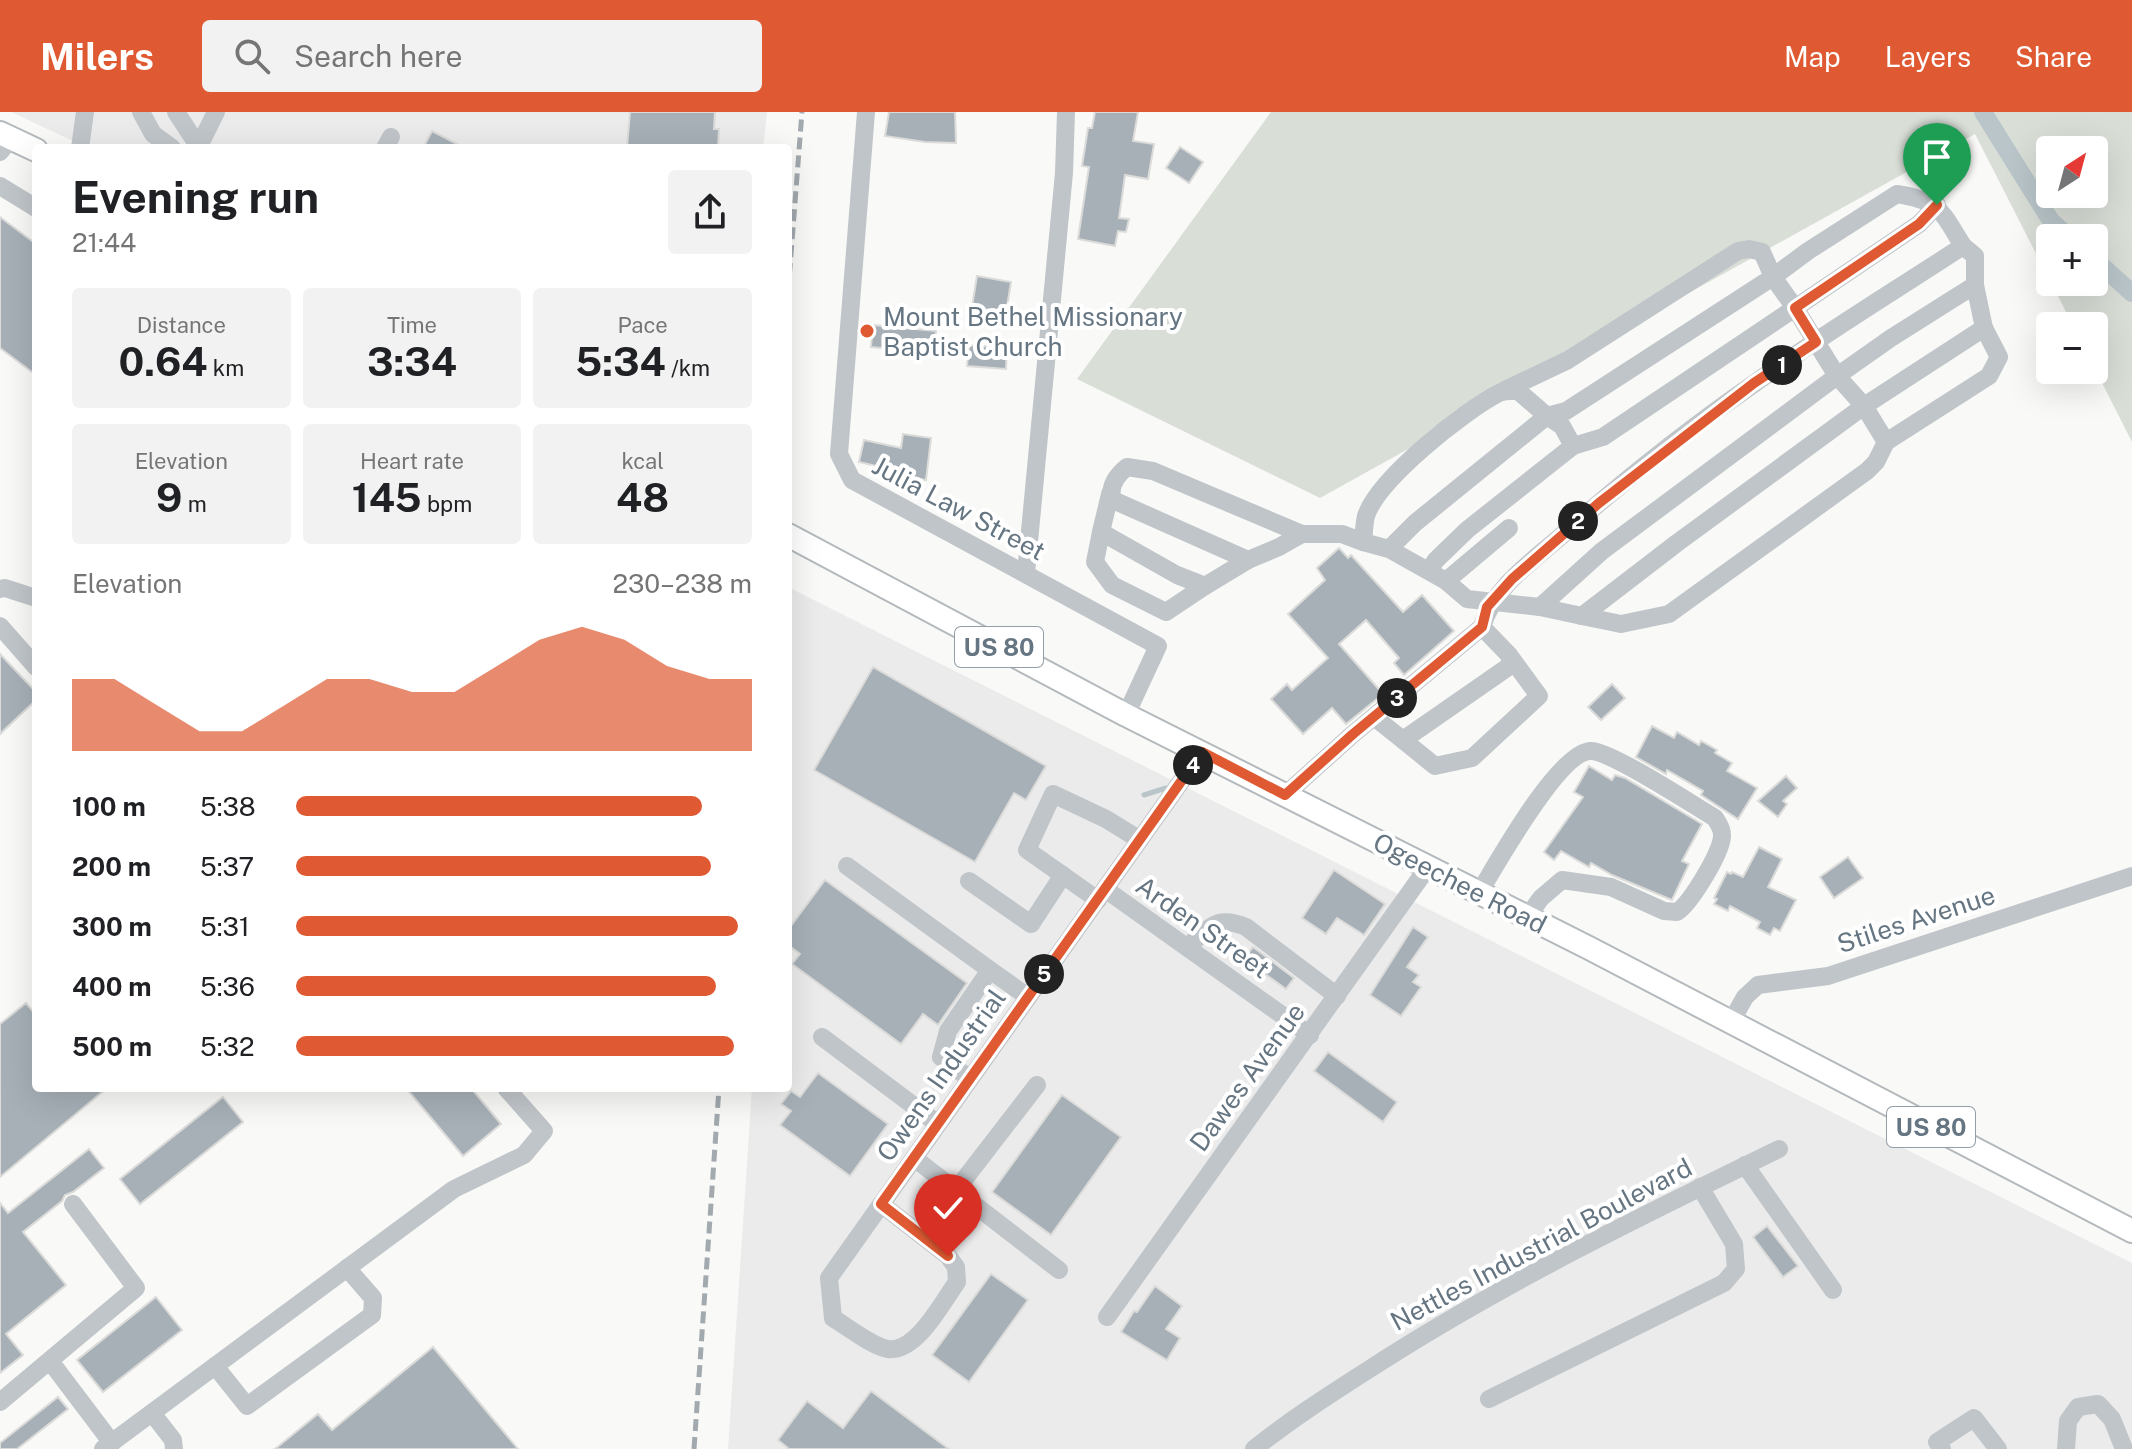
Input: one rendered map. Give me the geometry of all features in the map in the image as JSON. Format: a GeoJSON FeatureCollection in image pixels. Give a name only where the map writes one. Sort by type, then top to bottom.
{"type":"FeatureCollection","features":[{"type":"Feature","properties":{"kind":"main road"},"geometry":{"type":"LineString","coordinates":[[4,141],[32,149]]}},
{"type":"Feature","properties":{"kind":"main road","name":"Ogeechee Road"},"geometry":{"type":"LineString","coordinates":[[792,537],[1126,715],[1527,917],[2132,1231]]}},
{"type":"Feature","properties":{"kind":"street"},"geometry":{"type":"LineString","coordinates":[[81,144],[85,112]]}},
{"type":"Feature","properties":{"kind":"street"},"geometry":{"type":"LineString","coordinates":[[141,112],[153,134],[167,144]]}},
{"type":"Feature","properties":{"kind":"street"},"geometry":{"type":"LineString","coordinates":[[176,112],[197,144]]}},
{"type":"Feature","properties":{"kind":"street","name":"Julia Law Street"},"geometry":{"type":"LineString","coordinates":[[866,112],[839,454],[852,480],[1158,646],[1126,715]]}},
{"type":"Feature","properties":{"kind":"street"},"geometry":{"type":"LineString","coordinates":[[1026,573],[1064,173],[1066,112]]}},
{"type":"Feature","properties":{"kind":"street"},"geometry":{"type":"LineString","coordinates":[[200,144],[208,117]]}},
{"type":"Feature","properties":{"kind":"street"},"geometry":{"type":"LineString","coordinates":[[0,186],[32,206]]}},
{"type":"Feature","properties":{"kind":"street"},"geometry":{"type":"LineString","coordinates":[[1302,534],[1248,560],[1166,612],[1112,585],[1095,562],[1110,494],[1117,475],[1127,467],[1153,471],[1302,534],[1342,534],[1389,549],[1446,581],[1467,599],[1540,607],[1621,624],[1669,614],[1867,471],[1876,462],[1886,442],[1989,376],[1999,357],[1984,328],[1975,285],[1975,256],[1963,246],[1937,205],[1921,198],[1897,194],[1566,411],[1547,416],[1415,523],[1389,549]]}},
{"type":"Feature","properties":{"kind":"street"},"geometry":{"type":"LineString","coordinates":[[1428,571],[1467,530],[1573,446],[1603,437],[1919,224],[1937,205]]}},
{"type":"Feature","properties":{"kind":"street"},"geometry":{"type":"LineString","coordinates":[[1285,795],[1482,627],[1487,607],[1512,579],[1599,503],[1754,383],[1963,246]]}},
{"type":"Feature","properties":{"kind":"street"},"geometry":{"type":"LineString","coordinates":[[1363,542],[1367,515],[1384,486],[1420,452],[1502,391],[1568,360],[1738,251],[1749,249],[1762,252],[1773,277],[1837,376],[1864,406],[1886,442]]}},
{"type":"Feature","properties":{"kind":"street"},"geometry":{"type":"LineString","coordinates":[[1540,607],[1602,551],[1837,376],[1975,285]]}},
{"type":"Feature","properties":{"kind":"street"},"geometry":{"type":"LineString","coordinates":[[1582,616],[1864,406],[1984,328]]}},
{"type":"Feature","properties":{"kind":"street"},"geometry":{"type":"LineString","coordinates":[[1502,391],[1518,391],[1536,404],[1562,426],[1573,446]]}},
{"type":"Feature","properties":{"kind":"street"},"geometry":{"type":"LineString","coordinates":[[1110,494],[1113,500],[1248,560]]}},
{"type":"Feature","properties":{"kind":"street"},"geometry":{"type":"LineString","coordinates":[[1446,581],[1509,528]]}},
{"type":"Feature","properties":{"kind":"street"},"geometry":{"type":"LineString","coordinates":[[1101,532],[1177,575],[1205,586]]}},
{"type":"Feature","properties":{"kind":"street"},"geometry":{"type":"LineString","coordinates":[[0,589],[32,597]]}},
{"type":"Feature","properties":{"kind":"street"},"geometry":{"type":"LineString","coordinates":[[0,626],[32,662]]}},
{"type":"Feature","properties":{"kind":"street"},"geometry":{"type":"LineString","coordinates":[[1374,717],[1435,766],[1472,758],[1539,696],[1509,655],[1482,627]]}},
{"type":"Feature","properties":{"kind":"street"},"geometry":{"type":"LineString","coordinates":[[1403,740],[1511,665],[1509,655]]}},
{"type":"Feature","properties":{"kind":"street"},"geometry":{"type":"LineString","coordinates":[[1479,893],[1530,811],[1571,758],[1581,752],[1593,751],[1613,758],[1715,818],[1722,830],[1722,840],[1716,854],[1691,897],[1677,912],[1664,911],[1611,887],[1562,880],[1541,898],[1527,917]]}},
{"type":"Feature","properties":{"kind":"street","name":"Owens Industrial"},"geometry":{"type":"LineString","coordinates":[[881,1204],[948,1256],[956,1267],[957,1282],[917,1337],[905,1347],[887,1349],[833,1318],[829,1278],[881,1204],[1202,752]]}},
{"type":"Feature","properties":{"kind":"street","name":"Arden Street"},"geometry":{"type":"LineString","coordinates":[[1140,840],[1106,819],[1053,794],[1027,850],[1063,875],[1101,894],[1187,947],[1310,1035]]}},
{"type":"Feature","properties":{"kind":"street"},"geometry":{"type":"LineString","coordinates":[[847,866],[1028,997]]}},
{"type":"Feature","properties":{"kind":"street","name":"Dawes Avenue"},"geometry":{"type":"LineString","coordinates":[[1107,1317],[1428,867]]}},
{"type":"Feature","properties":{"kind":"street"},"geometry":{"type":"LineString","coordinates":[[969,881],[1031,924],[1063,875]]}},
{"type":"Feature","properties":{"kind":"street","name":"Stiles Avenue"},"geometry":{"type":"LineString","coordinates":[[1731,1022],[1745,997],[1758,985],[1828,976],[2132,876]]}},
{"type":"Feature","properties":{"kind":"street"},"geometry":{"type":"LineString","coordinates":[[1187,947],[1217,923],[1229,920],[1246,927],[1337,996]]}},
{"type":"Feature","properties":{"kind":"street"},"geometry":{"type":"LineString","coordinates":[[970,1079],[941,1057],[948,1031],[990,970]]}},
{"type":"Feature","properties":{"kind":"street"},"geometry":{"type":"LineString","coordinates":[[822,1037],[938,1124]]}},
{"type":"Feature","properties":{"kind":"street"},"geometry":{"type":"LineString","coordinates":[[956,1190],[1037,1085]]}},
{"type":"Feature","properties":{"kind":"street"},"geometry":{"type":"LineString","coordinates":[[50,1361],[108,1446],[454,1189],[524,1155],[544,1131],[510,1092]]}},
{"type":"Feature","properties":{"kind":"street","name":"Nettles Industrial Boulevard"},"geometry":{"type":"LineString","coordinates":[[1258,1448],[1286,1423],[1429,1331],[1518,1280],[1779,1149]]}},
{"type":"Feature","properties":{"kind":"street"},"geometry":{"type":"LineString","coordinates":[[914,1158],[1059,1270]]}},
{"type":"Feature","properties":{"kind":"street"},"geometry":{"type":"LineString","coordinates":[[1745,1165],[1833,1290]]}},
{"type":"Feature","properties":{"kind":"street"},"geometry":{"type":"LineString","coordinates":[[1489,1399],[1724,1283],[1736,1269],[1734,1244],[1700,1187]]}},
{"type":"Feature","properties":{"kind":"street"},"geometry":{"type":"LineString","coordinates":[[0,1402],[136,1288],[73,1204]]}},
{"type":"Feature","properties":{"kind":"street"},"geometry":{"type":"LineString","coordinates":[[215,1366],[247,1406],[372,1315],[373,1298],[347,1268]]}},
{"type":"Feature","properties":{"kind":"street"},"geometry":{"type":"LineString","coordinates":[[2066,1449],[2068,1421],[2078,1407],[2098,1404],[2112,1419],[2124,1449]]}},
{"type":"Feature","properties":{"kind":"street"},"geometry":{"type":"LineString","coordinates":[[152,1413],[173,1440],[174,1449]]}},
{"type":"Feature","properties":{"kind":"street"},"geometry":{"type":"LineString","coordinates":[[1942,1449],[1937,1442],[1974,1418],[1998,1449]]}},
{"type":"Feature","properties":{"kind":"shaded area"},"geometry":{"type":"Polygon","coordinates":[[[11,112],[767,112],[763,144],[79,144],[11,112]]]}},
{"type":"Feature","properties":{"kind":"shaded area"},"geometry":{"type":"Polygon","coordinates":[[[1271,112],[2132,112],[2132,442],[2103,384],[2108,384],[2108,312],[2066,312],[2058,296],[2108,296],[2108,224],[2036,224],[2036,254],[1975,134],[1320,498],[1077,379],[1271,112]]]}},
{"type":"Feature","properties":{"kind":"shaded area"},"geometry":{"type":"Polygon","coordinates":[[[792,589],[2132,1263],[2132,1449],[728,1449],[752,1092],[792,1092],[792,589]]]}},
{"type":"Feature","properties":{"kind":"building"},"geometry":{"type":"Polygon","coordinates":[[[630,112],[715,112],[714,129],[719,129],[718,144],[627,144],[630,112]]]}},
{"type":"Feature","properties":{"kind":"building"},"geometry":{"type":"Polygon","coordinates":[[[889,112],[955,112],[956,143],[885,136],[889,112]]]}},
{"type":"Feature","properties":{"kind":"building"},"geometry":{"type":"Polygon","coordinates":[[[1095,112],[1138,112],[1133,141],[1154,144],[1148,179],[1125,175],[1119,218],[1129,219],[1126,232],[1118,231],[1115,246],[1078,239],[1089,167],[1082,166],[1088,128],[1092,128],[1095,112]]]}},
{"type":"Feature","properties":{"kind":"building"},"geometry":{"type":"Polygon","coordinates":[[[432,131],[457,144],[425,144],[432,131]]]}},
{"type":"Feature","properties":{"kind":"building"},"geometry":{"type":"Polygon","coordinates":[[[1180,147],[1203,162],[1189,183],[1166,168],[1180,147]]]}},
{"type":"Feature","properties":{"kind":"building"},"geometry":{"type":"Polygon","coordinates":[[[0,217],[32,241],[32,372],[0,348],[0,217]]]}},
{"type":"Feature","properties":{"kind":"building"},"geometry":{"type":"Polygon","coordinates":[[[977,276],[1011,282],[1006,313],[972,307],[977,276]]]}},
{"type":"Feature","properties":{"kind":"building"},"geometry":{"type":"Polygon","coordinates":[[[873,325],[936,331],[935,339],[942,340],[941,354],[871,347],[873,325]]]}},
{"type":"Feature","properties":{"kind":"building"},"geometry":{"type":"Polygon","coordinates":[[[969,345],[1007,348],[1006,369],[967,366],[969,345]]]}},
{"type":"Feature","properties":{"kind":"building"},"geometry":{"type":"Polygon","coordinates":[[[903,434],[931,438],[926,480],[897,476],[898,471],[859,462],[864,440],[901,448],[903,434]]]}},
{"type":"Feature","properties":{"kind":"building"},"geometry":{"type":"Polygon","coordinates":[[[1339,548],[1348,558],[1351,555],[1403,612],[1422,595],[1454,631],[1404,675],[1394,663],[1399,658],[1366,620],[1339,644],[1383,694],[1346,724],[1332,708],[1303,734],[1271,699],[1287,684],[1292,690],[1328,658],[1288,614],[1325,580],[1317,568],[1339,548]]]}},
{"type":"Feature","properties":{"kind":"building"},"geometry":{"type":"Polygon","coordinates":[[[0,654],[32,688],[32,704],[0,734],[0,654]]]}},
{"type":"Feature","properties":{"kind":"building"},"geometry":{"type":"Polygon","coordinates":[[[873,667],[1046,766],[1026,800],[1014,793],[975,862],[814,770],[873,667]]]}},
{"type":"Feature","properties":{"kind":"building"},"geometry":{"type":"Polygon","coordinates":[[[1612,684],[1625,698],[1601,720],[1588,707],[1612,684]]]}},
{"type":"Feature","properties":{"kind":"building"},"geometry":{"type":"Polygon","coordinates":[[[1652,726],[1674,738],[1677,732],[1699,745],[1701,741],[1717,750],[1715,753],[1732,763],[1727,771],[1757,788],[1738,819],[1701,795],[1703,791],[1667,770],[1666,774],[1636,757],[1652,726]]]}},
{"type":"Feature","properties":{"kind":"building"},"geometry":{"type":"Polygon","coordinates":[[[1589,766],[1612,780],[1615,775],[1625,778],[1702,824],[1682,861],[1689,864],[1672,900],[1591,863],[1589,867],[1561,851],[1554,860],[1544,852],[1583,797],[1574,792],[1589,766]]]}},
{"type":"Feature","properties":{"kind":"building"},"geometry":{"type":"Polygon","coordinates":[[[1786,776],[1797,788],[1783,801],[1787,804],[1778,817],[1758,801],[1786,776]]]}},
{"type":"Feature","properties":{"kind":"building"},"geometry":{"type":"Polygon","coordinates":[[[1759,847],[1782,859],[1768,887],[1796,900],[1780,931],[1774,928],[1770,935],[1757,928],[1760,922],[1730,906],[1728,911],[1714,904],[1727,872],[1743,877],[1759,847]]]}},
{"type":"Feature","properties":{"kind":"building"},"geometry":{"type":"Polygon","coordinates":[[[1848,857],[1863,878],[1834,898],[1820,877],[1848,857]]]}},
{"type":"Feature","properties":{"kind":"building"},"geometry":{"type":"Polygon","coordinates":[[[1334,870],[1385,904],[1364,935],[1337,918],[1326,934],[1302,918],[1334,870]]]}},
{"type":"Feature","properties":{"kind":"building"},"geometry":{"type":"Polygon","coordinates":[[[825,880],[967,983],[938,1025],[923,1014],[901,1044],[792,964],[800,954],[792,948],[792,925],[825,880]]]}},
{"type":"Feature","properties":{"kind":"building"},"geometry":{"type":"Polygon","coordinates":[[[1413,927],[1428,937],[1407,967],[1419,975],[1413,982],[1421,987],[1401,1016],[1370,995],[1413,927]]]}},
{"type":"Feature","properties":{"kind":"building"},"geometry":{"type":"Polygon","coordinates":[[[1253,947],[1294,978],[1286,989],[1244,959],[1253,947]]]}},
{"type":"Feature","properties":{"kind":"building"},"geometry":{"type":"Polygon","coordinates":[[[26,1003],[32,1010],[32,1092],[102,1092],[0,1177],[0,1024],[26,1003]]]}},
{"type":"Feature","properties":{"kind":"building"},"geometry":{"type":"Polygon","coordinates":[[[1328,1052],[1397,1102],[1383,1122],[1314,1071],[1328,1052]]]}},
{"type":"Feature","properties":{"kind":"building"},"geometry":{"type":"Polygon","coordinates":[[[818,1073],[888,1124],[850,1176],[780,1125],[791,1111],[781,1104],[790,1092],[800,1097],[818,1073]]]}},
{"type":"Feature","properties":{"kind":"building"},"geometry":{"type":"Polygon","coordinates":[[[409,1092],[474,1092],[501,1124],[463,1156],[409,1092]]]}},
{"type":"Feature","properties":{"kind":"building"},"geometry":{"type":"Polygon","coordinates":[[[1062,1095],[1121,1137],[1051,1235],[992,1192],[1062,1095]]]}},
{"type":"Feature","properties":{"kind":"building"},"geometry":{"type":"Polygon","coordinates":[[[223,1097],[243,1122],[140,1204],[120,1179],[223,1097]]]}},
{"type":"Feature","properties":{"kind":"building"},"geometry":{"type":"Polygon","coordinates":[[[89,1149],[104,1168],[65,1195],[62,1201],[23,1232],[66,1285],[6,1334],[23,1355],[0,1373],[0,1203],[8,1213],[89,1149]]]}},
{"type":"Feature","properties":{"kind":"building"},"geometry":{"type":"Polygon","coordinates":[[[1767,1226],[1798,1266],[1783,1277],[1753,1237],[1767,1226]]]}},
{"type":"Feature","properties":{"kind":"building"},"geometry":{"type":"Polygon","coordinates":[[[991,1274],[1028,1300],[969,1382],[932,1355],[991,1274]]]}},
{"type":"Feature","properties":{"kind":"building"},"geometry":{"type":"Polygon","coordinates":[[[1155,1286],[1182,1306],[1166,1329],[1180,1338],[1167,1360],[1121,1332],[1155,1286]]]}},
{"type":"Feature","properties":{"kind":"building"},"geometry":{"type":"Polygon","coordinates":[[[156,1297],[182,1330],[103,1392],[77,1360],[156,1297]]]}},
{"type":"Feature","properties":{"kind":"building"},"geometry":{"type":"Polygon","coordinates":[[[433,1347],[518,1449],[275,1449],[318,1414],[332,1430],[433,1347]]]}},
{"type":"Feature","properties":{"kind":"building"},"geometry":{"type":"Polygon","coordinates":[[[871,1391],[949,1449],[789,1449],[778,1440],[807,1401],[843,1428],[871,1391]]]}},
{"type":"Feature","properties":{"kind":"building"},"geometry":{"type":"Polygon","coordinates":[[[58,1397],[68,1409],[17,1449],[0,1449],[0,1443],[58,1397]]]}},
{"type":"Feature","properties":{"kind":"waterway"},"geometry":{"type":"LineString","coordinates":[[1983,112],[2054,224]]}},
{"type":"Feature","properties":{"kind":"waterway"},"geometry":{"type":"LineString","coordinates":[[2108,272],[2132,293]]}},
{"type":"Feature","properties":{"kind":"waterway"},"geometry":{"type":"LineString","coordinates":[[1144,795],[1166,788]]}},
{"type":"Feature","properties":{"kind":"railway"},"geometry":{"type":"LineString","coordinates":[[792,241],[802,112]]}},
{"type":"Feature","properties":{"kind":"railway"},"geometry":{"type":"LineString","coordinates":[[694,1449],[719,1092]]}},
{"type":"Feature","properties":{"kind":"place","name":"Mount Bethel Missionary Baptist Church"},"geometry":{"type":"Point","coordinates":[867,331]}},
{"type":"Feature","properties":{"kind":"route"},"geometry":{"type":"LineString","coordinates":[[948,1256],[881,1204],[1202,752],[1285,795],[1482,627],[1487,607],[1512,579],[1599,503],[1754,383],[1816,342],[1795,308],[1919,224],[1937,205]]}}]}
